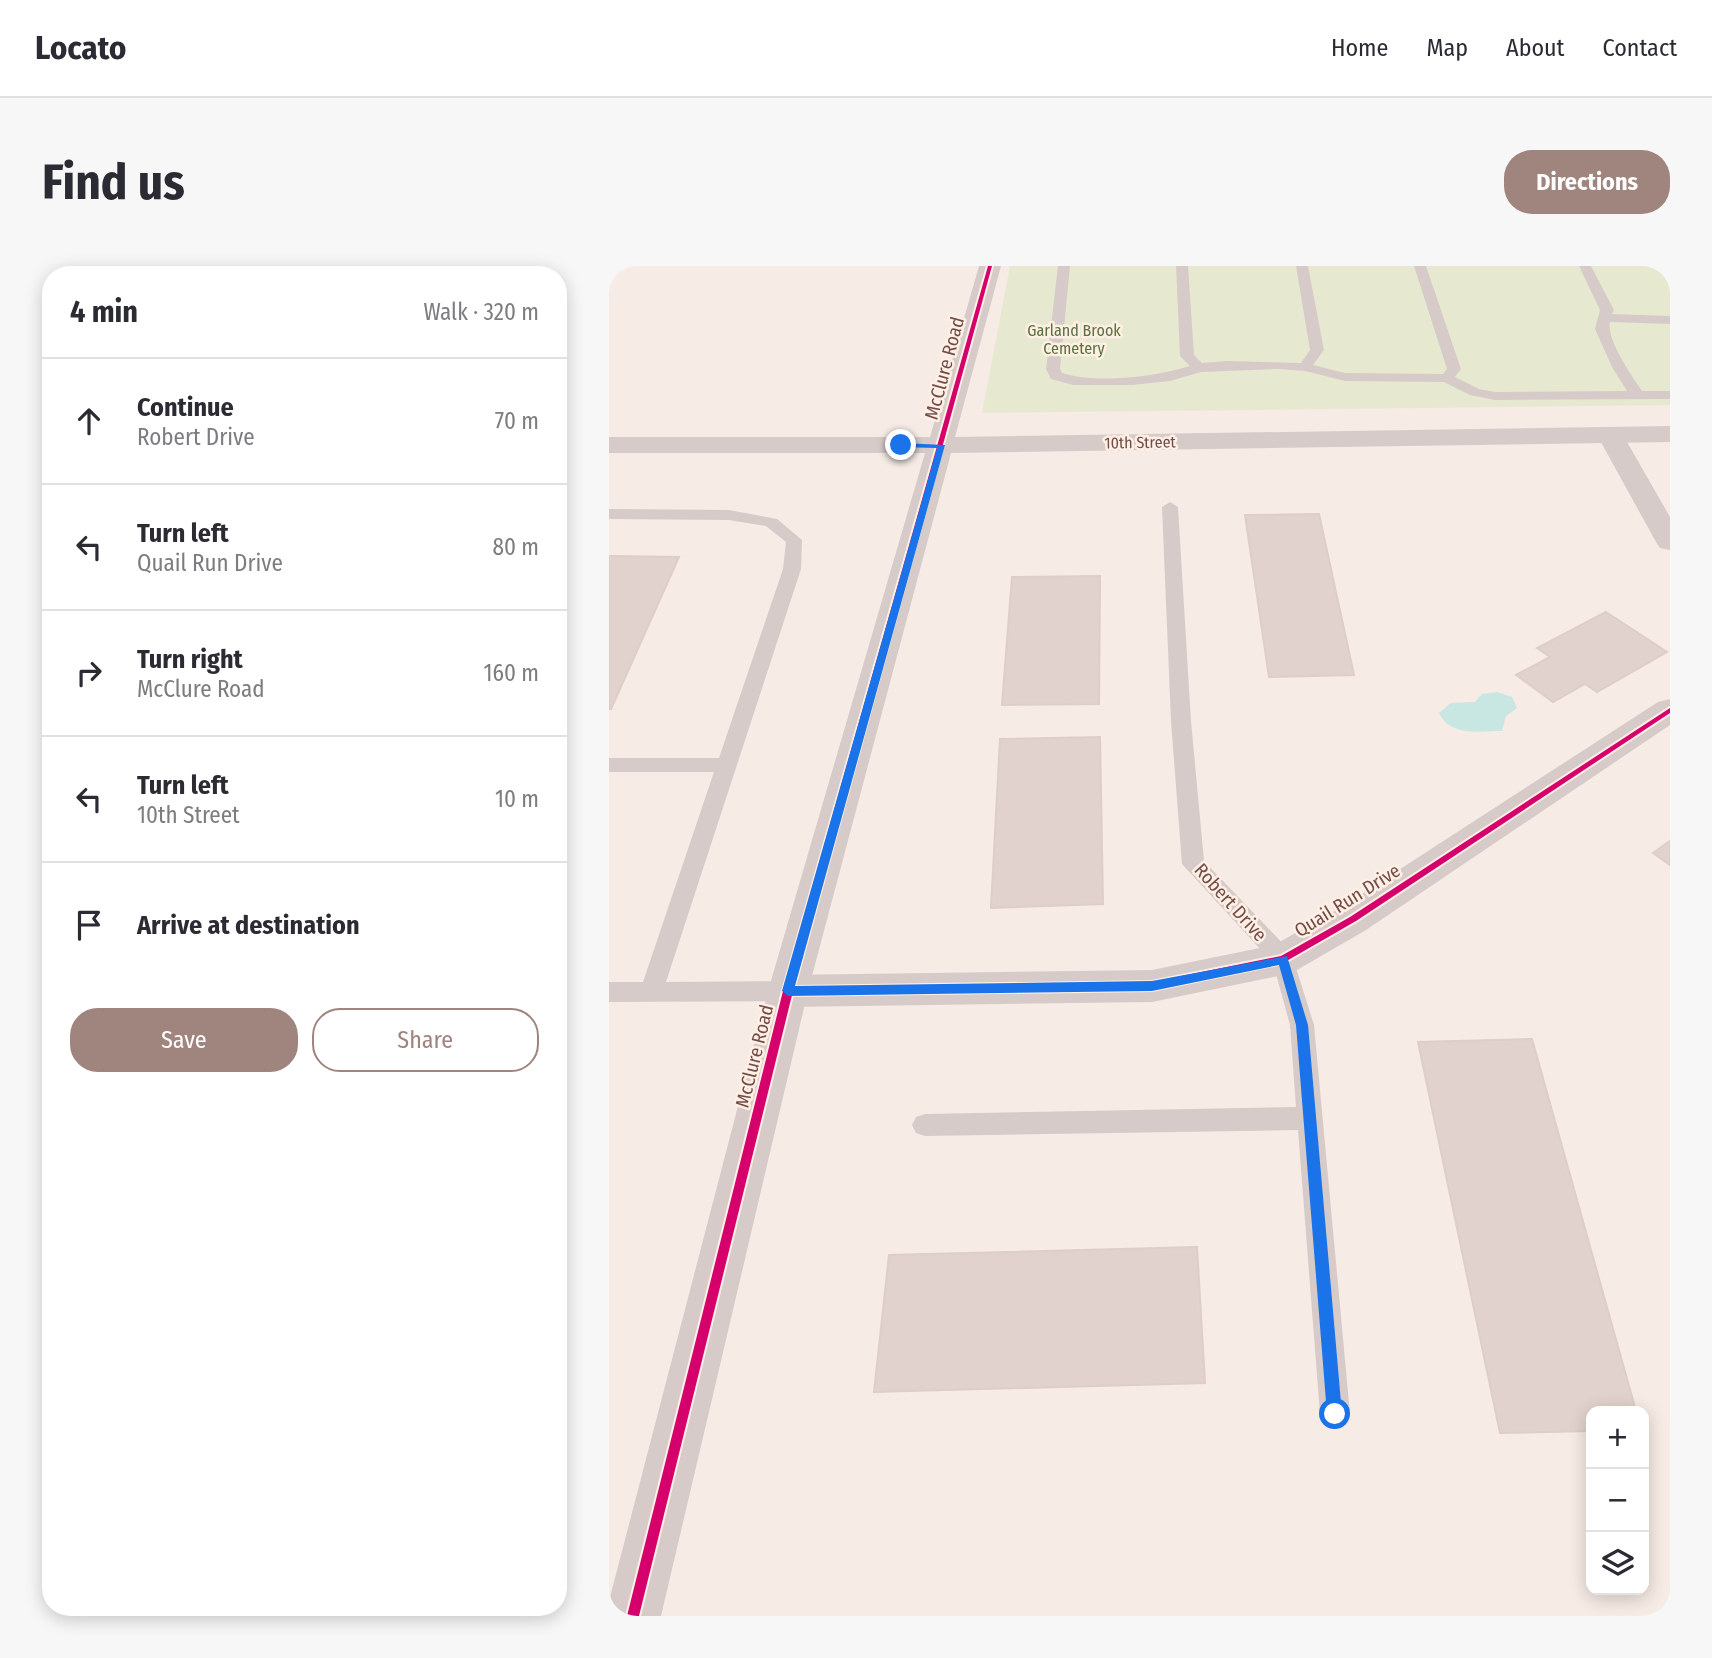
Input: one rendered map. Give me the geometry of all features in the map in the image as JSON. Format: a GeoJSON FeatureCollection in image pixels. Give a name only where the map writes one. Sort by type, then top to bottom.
{"type":"FeatureCollection","features":[{"type":"Feature","properties":{"kind":"street","name":"McClure Road"},"geometry":{"type":"LineString","coordinates":[[633,1616],[788,991],[990,266]]}},
{"type":"Feature","properties":{"kind":"street","name":"10th Street"},"geometry":{"type":"LineString","coordinates":[[609,445],[941,445],[1670,434]]}},
{"type":"Feature","properties":{"kind":"street"},"geometry":{"type":"LineString","coordinates":[[1610,435],[1670,542]]}},
{"type":"Feature","properties":{"kind":"street","name":"Quail Run Drive"},"geometry":{"type":"LineString","coordinates":[[788,991],[1152,986],[1283,959],[1353,919],[1670,710]]}},
{"type":"Feature","properties":{"kind":"lane"},"geometry":{"type":"LineString","coordinates":[[1064,266],[1053,369],[1056,376],[1073,381],[1132,381],[1170,377],[1199,368],[1227,365],[1305,368],[1345,377],[1447,378],[1475,392],[1495,396],[1670,395]]}},
{"type":"Feature","properties":{"kind":"lane"},"geometry":{"type":"LineString","coordinates":[[1182,266],[1187,356],[1199,368]]}},
{"type":"Feature","properties":{"kind":"lane"},"geometry":{"type":"LineString","coordinates":[[1302,266],[1317,350],[1305,368]]}},
{"type":"Feature","properties":{"kind":"lane"},"geometry":{"type":"LineString","coordinates":[[1420,266],[1454,369],[1447,378]]}},
{"type":"Feature","properties":{"kind":"lane"},"geometry":{"type":"LineString","coordinates":[[1585,266],[1607,310],[1602,329],[1619,367],[1637,395]]}},
{"type":"Feature","properties":{"kind":"lane"},"geometry":{"type":"LineString","coordinates":[[1607,318],[1670,320]]}},
{"type":"Feature","properties":{"kind":"lane","name":"Robert Drive"},"geometry":{"type":"LineString","coordinates":[[1170,507],[1181,722],[1193,864],[1283,959],[1302,1025],[1335,1414]]}},
{"type":"Feature","properties":{"kind":"lane"},"geometry":{"type":"LineString","coordinates":[[609,514],[729,515],[771,522],[794,540],[792,569],[651,992]]}},
{"type":"Feature","properties":{"kind":"lane"},"geometry":{"type":"LineString","coordinates":[[609,765],[727,765]]}},
{"type":"Feature","properties":{"kind":"lane"},"geometry":{"type":"LineString","coordinates":[[609,992],[788,991]]}},
{"type":"Feature","properties":{"kind":"lane"},"geometry":{"type":"LineString","coordinates":[[925,1125],[1310,1118]]}},
{"type":"Feature","properties":{"kind":"green space","name":"Garland Brook Cemetery"},"geometry":{"type":"Polygon","coordinates":[[[1010,266],[1670,266],[1670,405],[982,413],[1010,266]]]}},
{"type":"Feature","properties":{"kind":"water"},"geometry":{"type":"Polygon","coordinates":[[[1497,692],[1512,697],[1517,708],[1506,716],[1502,731],[1475,732],[1458,729],[1444,721],[1439,713],[1451,703],[1475,702],[1482,694],[1497,692]]]}},
{"type":"Feature","properties":{"kind":"building"},"geometry":{"type":"Polygon","coordinates":[[[1319,514],[1354,675],[1269,677],[1245,515],[1319,514]]]}},
{"type":"Feature","properties":{"kind":"building"},"geometry":{"type":"Polygon","coordinates":[[[609,556],[679,557],[611,709],[609,709],[609,556]]]}},
{"type":"Feature","properties":{"kind":"building"},"geometry":{"type":"Polygon","coordinates":[[[1100,576],[1099,704],[1002,705],[1012,577],[1100,576]]]}},
{"type":"Feature","properties":{"kind":"building"},"geometry":{"type":"Polygon","coordinates":[[[1606,612],[1667,652],[1597,692],[1585,684],[1553,702],[1516,675],[1550,657],[1537,648],[1606,612]]]}},
{"type":"Feature","properties":{"kind":"building"},"geometry":{"type":"Polygon","coordinates":[[[1100,737],[1103,904],[991,908],[1000,739],[1100,737]]]}},
{"type":"Feature","properties":{"kind":"building"},"geometry":{"type":"Polygon","coordinates":[[[1670,841],[1670,865],[1653,853],[1670,841]]]}},
{"type":"Feature","properties":{"kind":"building"},"geometry":{"type":"Polygon","coordinates":[[[1532,1039],[1635,1406],[1586,1406],[1586,1431],[1500,1433],[1418,1042],[1532,1039]]]}},
{"type":"Feature","properties":{"kind":"building"},"geometry":{"type":"Polygon","coordinates":[[[1197,1247],[1205,1383],[874,1392],[889,1255],[1197,1247]]]}},
{"type":"Feature","properties":{"kind":"cycle path"},"geometry":{"type":"LineString","coordinates":[[633,1616],[788,991],[990,266]]}},
{"type":"Feature","properties":{"kind":"cycle path"},"geometry":{"type":"LineString","coordinates":[[788,991],[1152,986],[1283,959],[1353,919],[1670,710]]}},
{"type":"Feature","properties":{"kind":"route"},"geometry":{"type":"LineString","coordinates":[[901,445],[941,445],[788,991],[1152,986],[1283,959],[1302,1025],[1335,1414]]}}]}
